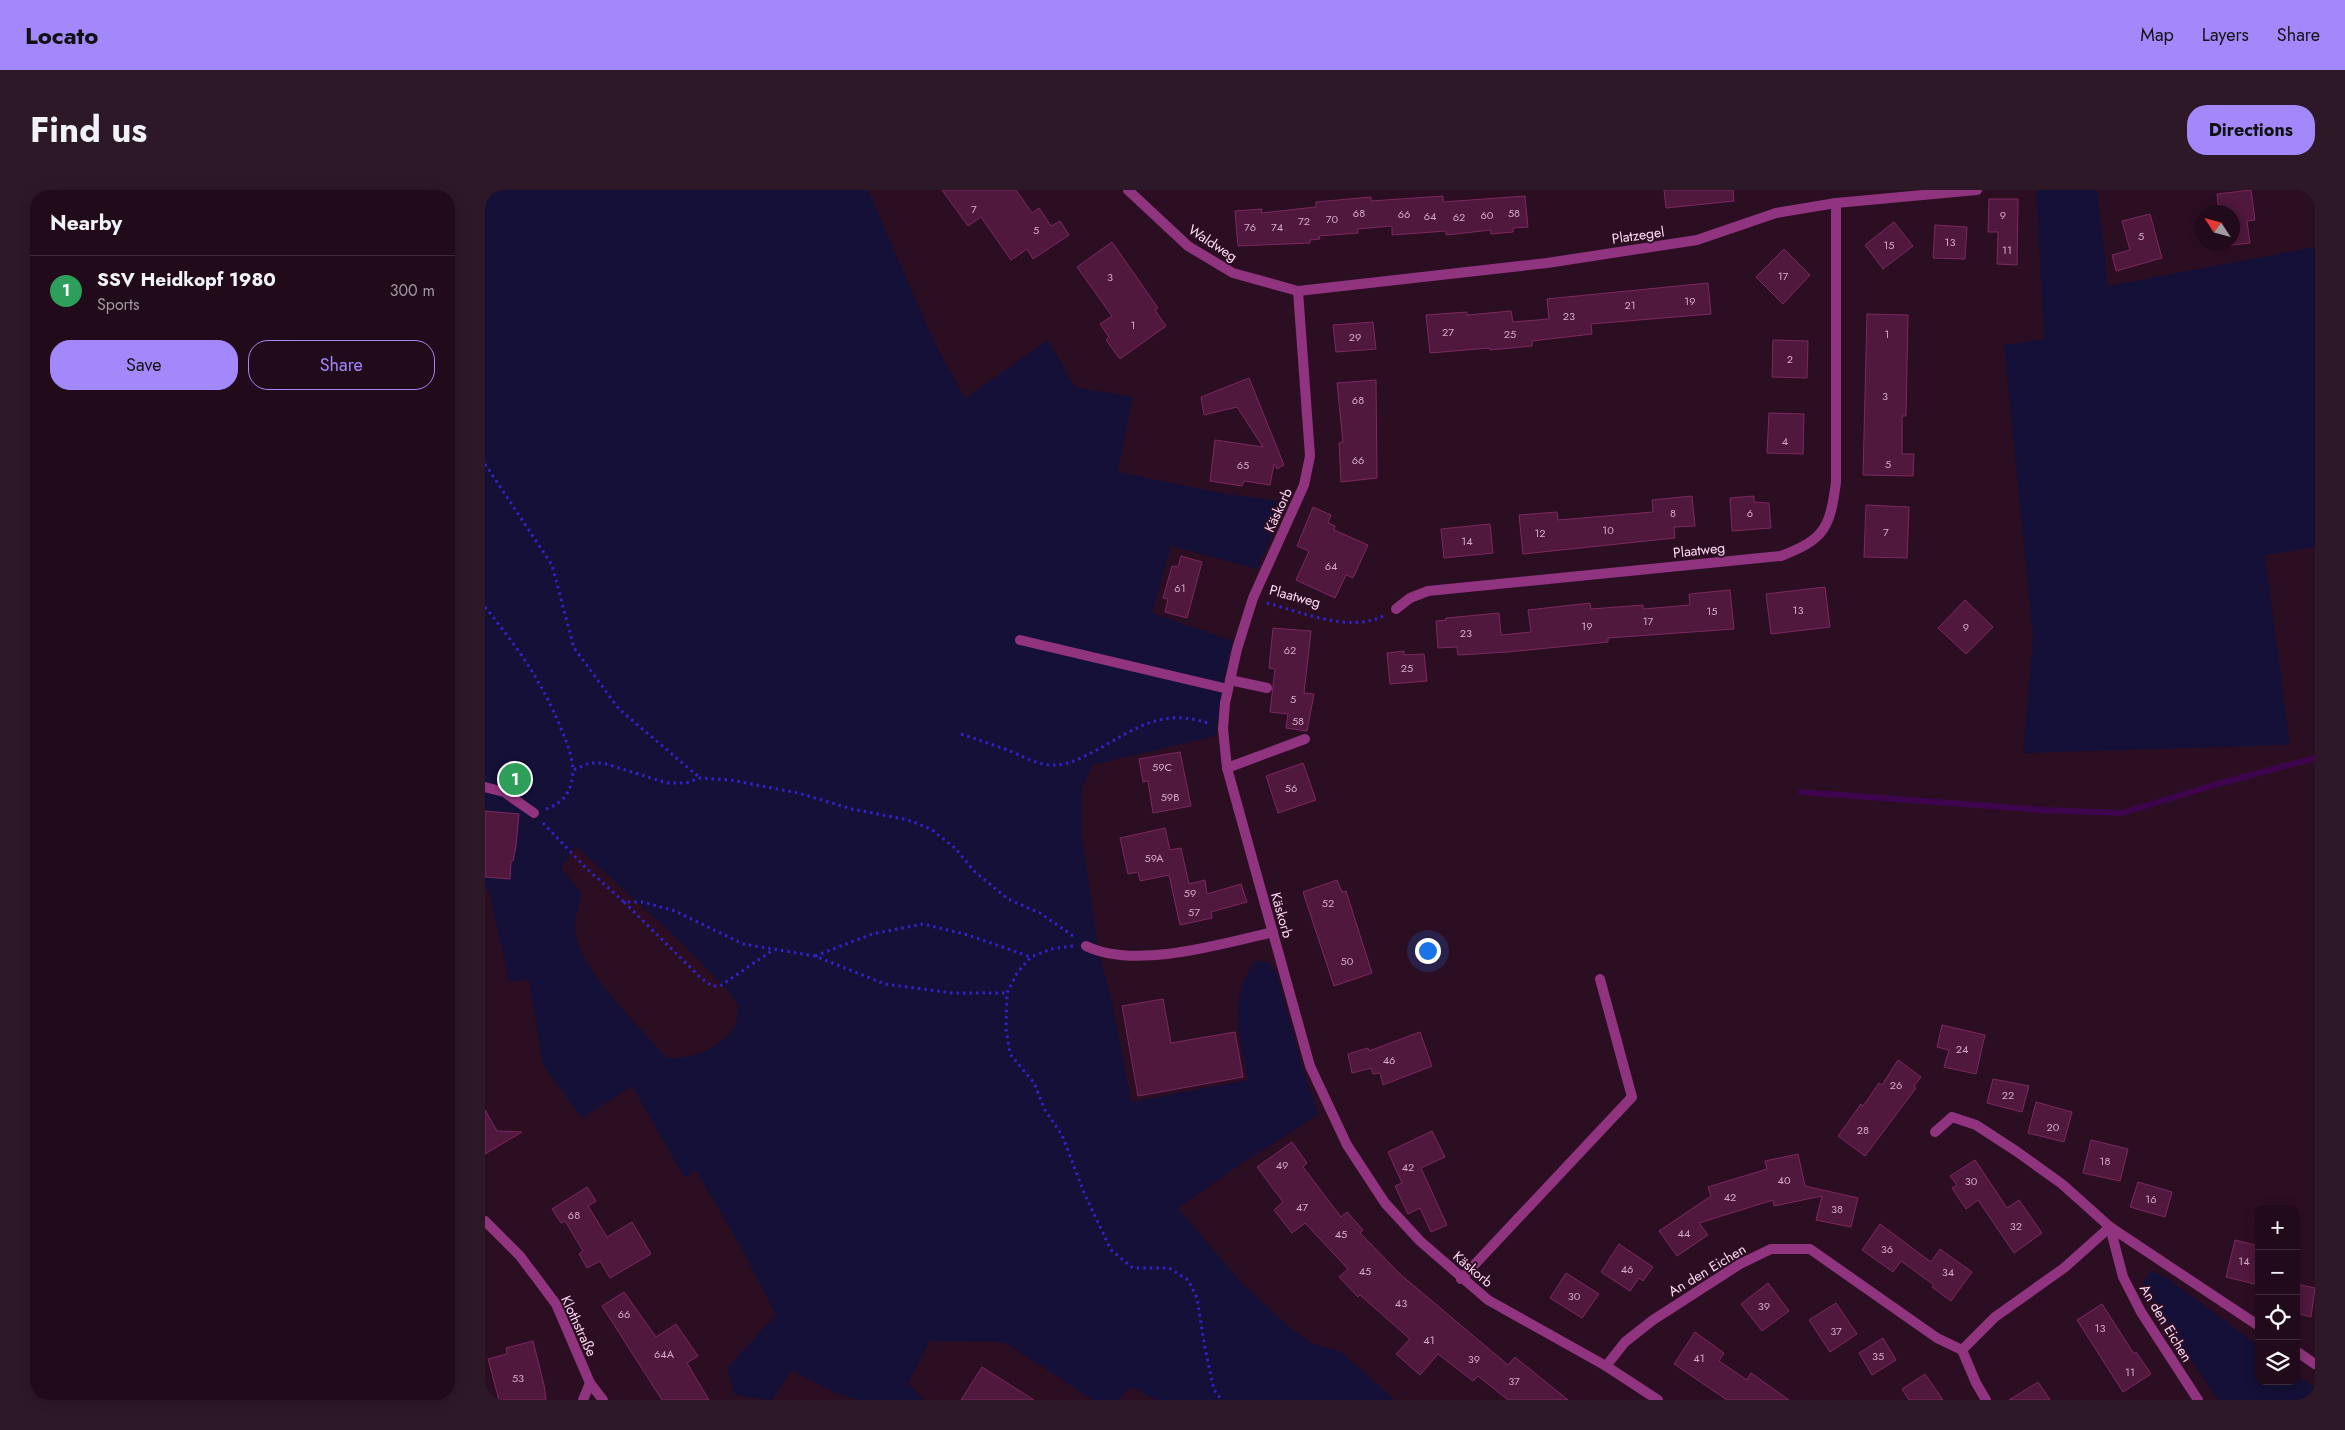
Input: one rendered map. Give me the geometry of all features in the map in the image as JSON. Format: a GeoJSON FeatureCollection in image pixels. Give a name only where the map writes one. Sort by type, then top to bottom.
{"type":"FeatureCollection","features":[{"type":"Feature","properties":{"kind":"street","name":"Waldweg"},"geometry":{"type":"LineString","coordinates":[[1128,190],[1188,246],[1233,273],[1298,291]]}},
{"type":"Feature","properties":{"kind":"street","name":"Platzegel"},"geometry":{"type":"LineString","coordinates":[[1298,291],[1547,262],[1697,240],[1776,213],[1836,203],[1977,190]]}},
{"type":"Feature","properties":{"kind":"street","name":"Plaatweg"},"geometry":{"type":"LineString","coordinates":[[1396,609],[1409,598],[1428,591],[1781,556],[1804,547],[1820,534],[1832,515],[1836,482],[1836,203]]}},
{"type":"Feature","properties":{"kind":"street","name":"Käskorb"},"geometry":{"type":"LineString","coordinates":[[1298,291],[1310,456],[1304,486],[1253,598],[1229,684],[1223,729],[1227,768],[1310,1066],[1347,1145],[1385,1203],[1420,1241],[1461,1279],[1488,1300],[1606,1366],[1658,1400]]}},
{"type":"Feature","properties":{"kind":"street"},"geometry":{"type":"LineString","coordinates":[[1020,640],[1229,684],[1267,688]]}},
{"type":"Feature","properties":{"kind":"street"},"geometry":{"type":"LineString","coordinates":[[1227,768],[1305,740]]}},
{"type":"Feature","properties":{"kind":"street"},"geometry":{"type":"LineString","coordinates":[[485,786],[504,792],[534,813]]}},
{"type":"Feature","properties":{"kind":"street"},"geometry":{"type":"LineString","coordinates":[[1086,946],[1114,955],[1133,956],[1216,946],[1273,932]]}},
{"type":"Feature","properties":{"kind":"street"},"geometry":{"type":"LineString","coordinates":[[1461,1279],[1632,1097],[1600,979]]}},
{"type":"Feature","properties":{"kind":"street"},"geometry":{"type":"LineString","coordinates":[[1935,1132],[1952,1117],[1976,1125],[2062,1184],[2110,1227],[2255,1323]]}},
{"type":"Feature","properties":{"kind":"street","name":"Klothstraße"},"geometry":{"type":"LineString","coordinates":[[485,1221],[520,1256],[556,1304],[590,1383],[603,1400]]}},
{"type":"Feature","properties":{"kind":"street"},"geometry":{"type":"LineString","coordinates":[[1986,1400],[1976,1383],[1962,1350],[1995,1317],[2064,1268],[2110,1227]]}},
{"type":"Feature","properties":{"kind":"street","name":"An den Eichen"},"geometry":{"type":"LineString","coordinates":[[2110,1227],[2123,1278],[2141,1312],[2198,1400]]}},
{"type":"Feature","properties":{"kind":"street","name":"An den Eichen"},"geometry":{"type":"LineString","coordinates":[[1606,1366],[1625,1342],[1653,1320],[1740,1264],[1771,1249],[1810,1249],[1937,1338],[1962,1350]]}},
{"type":"Feature","properties":{"kind":"street"},"geometry":{"type":"LineString","coordinates":[[2300,1353],[2315,1364]]}},
{"type":"Feature","properties":{"kind":"street"},"geometry":{"type":"LineString","coordinates":[[583,1400],[590,1383]]}},
{"type":"Feature","properties":{"kind":"path"},"geometry":{"type":"LineString","coordinates":[[485,464],[552,565],[574,648],[619,710],[700,778]]}},
{"type":"Feature","properties":{"kind":"path","name":"Plaatweg"},"geometry":{"type":"LineString","coordinates":[[1253,598],[1327,618],[1354,622],[1370,622],[1396,609]]}},
{"type":"Feature","properties":{"kind":"path"},"geometry":{"type":"LineString","coordinates":[[485,607],[528,662],[546,693],[572,756],[572,786],[565,798],[553,806],[534,813],[585,867],[624,902],[701,978],[712,986],[719,986],[773,950]]}},
{"type":"Feature","properties":{"kind":"path"},"geometry":{"type":"LineString","coordinates":[[961,734],[1036,762],[1057,765],[1082,758],[1137,726],[1162,718],[1183,716],[1206,722]]}},
{"type":"Feature","properties":{"kind":"path"},"geometry":{"type":"LineString","coordinates":[[573,770],[589,762],[603,762],[667,784],[686,783],[700,778],[731,780],[797,793],[852,809],[908,820],[931,829],[955,848],[974,871],[1008,899],[1040,912],[1086,946]]}},
{"type":"Feature","properties":{"kind":"path"},"geometry":{"type":"LineString","coordinates":[[624,902],[643,902],[675,911],[743,944],[815,956],[885,984],[952,994],[1007,993]]}},
{"type":"Feature","properties":{"kind":"path"},"geometry":{"type":"LineString","coordinates":[[815,956],[872,934],[923,924],[968,935],[1031,957]]}},
{"type":"Feature","properties":{"kind":"path"},"geometry":{"type":"LineString","coordinates":[[1086,946],[1067,945],[1031,957],[1017,973],[1007,993],[1006,1029],[1011,1054],[1034,1083],[1045,1110],[1063,1135],[1085,1195],[1111,1250],[1133,1268],[1169,1268],[1188,1280],[1197,1298],[1214,1390],[1222,1400]]}},
{"type":"Feature","properties":{"kind":"shaded area"},"geometry":{"type":"Polygon","coordinates":[[[485,190],[868,190],[935,344],[965,398],[1048,340],[1075,387],[1133,397],[1118,472],[1226,494],[1287,502],[1257,569],[1171,546],[1152,613],[1233,641],[1225,674],[1216,736],[1092,765],[1082,789],[1082,837],[1098,948],[1113,1005],[1131,1102],[1248,1080],[1239,1033],[1238,1003],[1241,988],[1247,974],[1256,961],[1268,962],[1277,973],[1304,1072],[1319,1114],[1241,1164],[1178,1208],[1240,1281],[1287,1325],[1311,1343],[1341,1352],[1395,1400],[1156,1400],[1131,1387],[1118,1400],[1093,1400],[1004,1342],[930,1341],[908,1383],[924,1400],[855,1400],[831,1391],[792,1370],[772,1400],[735,1395],[727,1368],[776,1315],[743,1251],[696,1170],[684,1177],[632,1086],[582,1118],[543,1065],[529,980],[509,982],[490,895],[485,885],[485,190]],[[576,846],[561,868],[581,892],[575,925],[578,945],[598,979],[627,1014],[666,1057],[674,1058],[694,1055],[724,1040],[736,1024],[738,1006],[730,993],[683,944],[576,846]]]}},
{"type":"Feature","properties":{"kind":"shaded area"},"geometry":{"type":"Polygon","coordinates":[[[2036,190],[2097,190],[2108,286],[2315,247],[2315,547],[2265,555],[2290,745],[2023,753],[2033,638],[2004,345],[2044,339],[2036,190]]]}},
{"type":"Feature","properties":{"kind":"shaded area"},"geometry":{"type":"Polygon","coordinates":[[[2151,1271],[2167,1278],[2255,1343],[2255,1385],[2300,1385],[2300,1377],[2315,1388],[2315,1400],[2218,1400],[2145,1291],[2143,1281],[2151,1271]]]}},
{"type":"Feature","properties":{"kind":"building"},"geometry":{"type":"Polygon","coordinates":[[[942,190],[1016,190],[1032,213],[1039,208],[1051,226],[1060,221],[1069,235],[1033,259],[1027,249],[1011,260],[981,217],[968,226],[942,190]]]}},
{"type":"Feature","properties":{"kind":"building"},"geometry":{"type":"Polygon","coordinates":[[[1664,190],[1733,190],[1734,201],[1666,208],[1664,190]]]}},
{"type":"Feature","properties":{"kind":"building"},"geometry":{"type":"Polygon","coordinates":[[[2251,190],[2255,220],[2247,221],[2250,243],[2240,244],[2240,205],[2218,205],[2217,194],[2251,190]]]}},
{"type":"Feature","properties":{"kind":"building"},"geometry":{"type":"Polygon","coordinates":[[[1443,196],[1443,202],[1525,196],[1528,227],[1513,228],[1513,232],[1491,234],[1491,230],[1446,235],[1446,231],[1392,235],[1392,226],[1357,229],[1358,233],[1319,236],[1320,239],[1310,240],[1310,243],[1238,246],[1235,211],[1262,209],[1261,213],[1316,207],[1316,202],[1371,197],[1371,201],[1443,196]]]}},
{"type":"Feature","properties":{"kind":"building"},"geometry":{"type":"Polygon","coordinates":[[[1989,199],[2018,199],[2017,265],[1997,264],[1998,232],[1988,232],[1989,199]]]}},
{"type":"Feature","properties":{"kind":"building"},"geometry":{"type":"Polygon","coordinates":[[[2150,214],[2162,258],[2116,271],[2112,255],[2130,250],[2122,221],[2150,214]]]}},
{"type":"Feature","properties":{"kind":"building"},"geometry":{"type":"Polygon","coordinates":[[[1894,222],[1913,246],[1883,269],[1865,245],[1894,222]]]}},
{"type":"Feature","properties":{"kind":"building"},"geometry":{"type":"Polygon","coordinates":[[[1935,225],[1967,227],[1965,259],[1933,258],[1935,225]]]}},
{"type":"Feature","properties":{"kind":"building"},"geometry":{"type":"Polygon","coordinates":[[[1112,242],[1158,308],[1155,310],[1166,326],[1120,359],[1106,340],[1109,337],[1100,324],[1112,316],[1077,267],[1112,242]]]}},
{"type":"Feature","properties":{"kind":"building"},"geometry":{"type":"Polygon","coordinates":[[[1784,249],[1810,275],[1783,304],[1756,277],[1784,249]]]}},
{"type":"Feature","properties":{"kind":"building"},"geometry":{"type":"Polygon","coordinates":[[[1708,283],[1711,314],[1591,324],[1592,334],[1532,341],[1532,346],[1430,353],[1426,315],[1467,312],[1467,315],[1511,311],[1513,322],[1549,319],[1547,299],[1708,283]]]}},
{"type":"Feature","properties":{"kind":"building"},"geometry":{"type":"Polygon","coordinates":[[[1867,314],[1908,315],[1906,416],[1902,416],[1902,454],[1914,454],[1913,476],[1863,475],[1867,314]]]}},
{"type":"Feature","properties":{"kind":"building"},"geometry":{"type":"Polygon","coordinates":[[[1373,322],[1376,349],[1336,352],[1333,325],[1373,322]]]}},
{"type":"Feature","properties":{"kind":"building"},"geometry":{"type":"Polygon","coordinates":[[[1773,340],[1808,341],[1807,378],[1772,377],[1773,340]]]}},
{"type":"Feature","properties":{"kind":"building"},"geometry":{"type":"Polygon","coordinates":[[[1249,378],[1284,465],[1277,469],[1274,464],[1270,485],[1244,481],[1242,486],[1210,481],[1215,440],[1263,447],[1237,407],[1204,415],[1201,397],[1249,378]]]}},
{"type":"Feature","properties":{"kind":"building"},"geometry":{"type":"Polygon","coordinates":[[[1376,380],[1377,478],[1341,482],[1339,443],[1343,442],[1337,383],[1376,380]]]}},
{"type":"Feature","properties":{"kind":"building"},"geometry":{"type":"Polygon","coordinates":[[[1769,413],[1804,414],[1803,454],[1767,453],[1769,413]]]}},
{"type":"Feature","properties":{"kind":"building"},"geometry":{"type":"Polygon","coordinates":[[[1692,496],[1695,526],[1674,527],[1675,538],[1523,554],[1519,515],[1557,512],[1558,520],[1653,512],[1652,500],[1692,496]]]}},
{"type":"Feature","properties":{"kind":"building"},"geometry":{"type":"Polygon","coordinates":[[[1754,496],[1754,502],[1769,503],[1771,528],[1732,531],[1730,498],[1754,496]]]}},
{"type":"Feature","properties":{"kind":"building"},"geometry":{"type":"Polygon","coordinates":[[[1866,505],[1909,507],[1907,558],[1864,557],[1866,505]]]}},
{"type":"Feature","properties":{"kind":"building"},"geometry":{"type":"Polygon","coordinates":[[[1313,507],[1331,515],[1328,523],[1335,526],[1334,530],[1368,545],[1353,578],[1346,575],[1335,598],[1296,580],[1309,551],[1297,546],[1313,507]]]}},
{"type":"Feature","properties":{"kind":"building"},"geometry":{"type":"Polygon","coordinates":[[[1490,524],[1493,553],[1444,558],[1441,529],[1490,524]]]}},
{"type":"Feature","properties":{"kind":"building"},"geometry":{"type":"Polygon","coordinates":[[[1181,556],[1202,562],[1187,618],[1165,612],[1168,599],[1163,598],[1172,566],[1178,567],[1181,556]]]}},
{"type":"Feature","properties":{"kind":"building"},"geometry":{"type":"Polygon","coordinates":[[[1825,587],[1830,627],[1771,634],[1766,594],[1825,587]]]}},
{"type":"Feature","properties":{"kind":"building"},"geometry":{"type":"Polygon","coordinates":[[[1730,590],[1734,629],[1608,638],[1608,642],[1508,652],[1458,655],[1457,647],[1438,648],[1436,621],[1446,620],[1446,618],[1499,613],[1501,635],[1531,632],[1528,610],[1590,603],[1591,609],[1643,605],[1643,609],[1690,605],[1689,594],[1730,590]]]}},
{"type":"Feature","properties":{"kind":"building"},"geometry":{"type":"Polygon","coordinates":[[[1965,600],[1993,627],[1966,654],[1938,628],[1965,600]]]}},
{"type":"Feature","properties":{"kind":"building"},"geometry":{"type":"Polygon","coordinates":[[[1273,628],[1311,631],[1304,693],[1314,694],[1307,731],[1286,728],[1288,714],[1270,712],[1275,669],[1269,668],[1273,628]]]}},
{"type":"Feature","properties":{"kind":"building"},"geometry":{"type":"Polygon","coordinates":[[[1404,651],[1404,655],[1424,654],[1427,681],[1390,684],[1387,653],[1404,651]]]}},
{"type":"Feature","properties":{"kind":"building"},"geometry":{"type":"Polygon","coordinates":[[[1180,752],[1191,806],[1153,813],[1148,781],[1143,782],[1139,759],[1180,752]]]}},
{"type":"Feature","properties":{"kind":"building"},"geometry":{"type":"Polygon","coordinates":[[[1303,763],[1316,800],[1278,813],[1266,776],[1303,763]]]}},
{"type":"Feature","properties":{"kind":"building"},"geometry":{"type":"Polygon","coordinates":[[[485,811],[519,814],[510,879],[485,877],[485,811]]]}},
{"type":"Feature","properties":{"kind":"building"},"geometry":{"type":"Polygon","coordinates":[[[1165,828],[1170,850],[1181,848],[1189,884],[1205,880],[1207,894],[1241,884],[1247,902],[1211,912],[1212,918],[1180,925],[1169,875],[1140,881],[1138,872],[1128,874],[1120,838],[1165,828]]]}},
{"type":"Feature","properties":{"kind":"building"},"geometry":{"type":"Polygon","coordinates":[[[1337,880],[1342,892],[1346,891],[1372,973],[1334,986],[1303,892],[1337,880]]]}},
{"type":"Feature","properties":{"kind":"building"},"geometry":{"type":"Polygon","coordinates":[[[1163,999],[1171,1043],[1235,1032],[1243,1077],[1138,1096],[1122,1006],[1163,999]]]}},
{"type":"Feature","properties":{"kind":"building"},"geometry":{"type":"Polygon","coordinates":[[[1942,1025],[1985,1035],[1976,1074],[1944,1067],[1949,1050],[1937,1047],[1942,1025]]]}},
{"type":"Feature","properties":{"kind":"building"},"geometry":{"type":"Polygon","coordinates":[[[1420,1032],[1432,1066],[1383,1085],[1380,1073],[1373,1074],[1371,1068],[1352,1073],[1348,1054],[1368,1048],[1369,1051],[1420,1032]]]}},
{"type":"Feature","properties":{"kind":"building"},"geometry":{"type":"Polygon","coordinates":[[[1898,1060],[1921,1077],[1914,1086],[1916,1088],[1865,1156],[1838,1136],[1879,1083],[1882,1085],[1898,1060]]]}},
{"type":"Feature","properties":{"kind":"building"},"geometry":{"type":"Polygon","coordinates":[[[1993,1079],[2029,1086],[2022,1112],[1987,1103],[1993,1079]]]}},
{"type":"Feature","properties":{"kind":"building"},"geometry":{"type":"Polygon","coordinates":[[[2036,1102],[2072,1112],[2064,1142],[2028,1133],[2036,1102]]]}},
{"type":"Feature","properties":{"kind":"building"},"geometry":{"type":"Polygon","coordinates":[[[485,1110],[497,1131],[522,1132],[485,1154],[485,1110]]]}},
{"type":"Feature","properties":{"kind":"building"},"geometry":{"type":"Polygon","coordinates":[[[1432,1131],[1445,1157],[1421,1168],[1447,1225],[1431,1232],[1420,1208],[1408,1214],[1395,1186],[1402,1183],[1388,1152],[1432,1131]]]}},
{"type":"Feature","properties":{"kind":"building"},"geometry":{"type":"Polygon","coordinates":[[[2091,1140],[2128,1149],[2120,1181],[2083,1173],[2091,1140]]]}},
{"type":"Feature","properties":{"kind":"building"},"geometry":{"type":"Polygon","coordinates":[[[1292,1142],[1307,1163],[1303,1167],[1341,1217],[1347,1212],[1363,1230],[1360,1233],[1401,1275],[1508,1365],[1515,1357],[1568,1400],[1508,1400],[1478,1376],[1473,1381],[1438,1354],[1420,1375],[1396,1354],[1410,1339],[1360,1295],[1358,1297],[1339,1277],[1348,1269],[1305,1223],[1292,1233],[1274,1210],[1283,1202],[1257,1167],[1292,1142]]]}},
{"type":"Feature","properties":{"kind":"building"},"geometry":{"type":"Polygon","coordinates":[[[1798,1154],[1805,1186],[1858,1198],[1851,1227],[1816,1220],[1822,1196],[1774,1206],[1773,1200],[1699,1223],[1708,1235],[1677,1256],[1659,1231],[1711,1196],[1708,1187],[1767,1169],[1765,1161],[1798,1154]]]}},
{"type":"Feature","properties":{"kind":"building"},"geometry":{"type":"Polygon","coordinates":[[[1975,1160],[2007,1208],[2019,1200],[2042,1233],[2014,1253],[1978,1200],[1966,1209],[1952,1188],[1957,1185],[1950,1176],[1975,1160]]]}},
{"type":"Feature","properties":{"kind":"building"},"geometry":{"type":"Polygon","coordinates":[[[2138,1182],[2172,1192],[2165,1217],[2130,1207],[2138,1182]]]}},
{"type":"Feature","properties":{"kind":"building"},"geometry":{"type":"Polygon","coordinates":[[[587,1187],[596,1201],[588,1206],[607,1237],[632,1222],[651,1254],[610,1278],[600,1261],[587,1268],[579,1254],[583,1251],[565,1221],[561,1223],[552,1209],[587,1187]]]}},
{"type":"Feature","properties":{"kind":"building"},"geometry":{"type":"Polygon","coordinates":[[[1880,1224],[1931,1262],[1940,1249],[1972,1272],[1951,1301],[1932,1287],[1934,1285],[1901,1261],[1893,1272],[1862,1250],[1880,1224]]]}},
{"type":"Feature","properties":{"kind":"building"},"geometry":{"type":"Polygon","coordinates":[[[2235,1240],[2255,1245],[2255,1284],[2226,1277],[2235,1240]]]}},
{"type":"Feature","properties":{"kind":"building"},"geometry":{"type":"Polygon","coordinates":[[[1619,1244],[1653,1267],[1643,1281],[1639,1278],[1630,1291],[1601,1272],[1619,1244]]]}},
{"type":"Feature","properties":{"kind":"building"},"geometry":{"type":"Polygon","coordinates":[[[1566,1273],[1599,1294],[1582,1318],[1550,1298],[1566,1273]]]}},
{"type":"Feature","properties":{"kind":"building"},"geometry":{"type":"Polygon","coordinates":[[[1768,1283],[1789,1311],[1762,1331],[1741,1304],[1768,1283]]]}},
{"type":"Feature","properties":{"kind":"building"},"geometry":{"type":"Polygon","coordinates":[[[2300,1285],[2315,1288],[2311,1317],[2300,1314],[2300,1285]]]}},
{"type":"Feature","properties":{"kind":"building"},"geometry":{"type":"Polygon","coordinates":[[[624,1292],[656,1337],[676,1324],[698,1356],[687,1363],[709,1400],[662,1400],[602,1306],[624,1292]]]}},
{"type":"Feature","properties":{"kind":"building"},"geometry":{"type":"Polygon","coordinates":[[[1836,1303],[1857,1334],[1830,1352],[1809,1320],[1836,1303]]]}},
{"type":"Feature","properties":{"kind":"building"},"geometry":{"type":"Polygon","coordinates":[[[2102,1304],[2134,1354],[2136,1352],[2151,1374],[2123,1392],[2077,1320],[2102,1304]]]}},
{"type":"Feature","properties":{"kind":"building"},"geometry":{"type":"Polygon","coordinates":[[[1695,1332],[1724,1353],[1719,1361],[1747,1380],[1751,1373],[1789,1400],[1727,1400],[1674,1364],[1695,1332]]]}},
{"type":"Feature","properties":{"kind":"building"},"geometry":{"type":"Polygon","coordinates":[[[1883,1338],[1896,1360],[1872,1375],[1859,1353],[1883,1338]]]}},
{"type":"Feature","properties":{"kind":"building"},"geometry":{"type":"Polygon","coordinates":[[[533,1341],[546,1400],[499,1400],[488,1359],[507,1354],[506,1348],[533,1341]]]}},
{"type":"Feature","properties":{"kind":"building"},"geometry":{"type":"Polygon","coordinates":[[[982,1367],[1034,1400],[961,1400],[982,1367]]]}},
{"type":"Feature","properties":{"kind":"building"},"geometry":{"type":"Polygon","coordinates":[[[1925,1374],[1943,1400],[1909,1400],[1902,1389],[1925,1374]]]}},
{"type":"Feature","properties":{"kind":"building"},"geometry":{"type":"Polygon","coordinates":[[[2038,1382],[2050,1400],[2009,1400],[2038,1382]]]}},
{"type":"Feature","properties":{"kind":"waterway"},"geometry":{"type":"LineString","coordinates":[[1801,792],[2043,810],[2122,813],[2214,785],[2315,758]]}},
{"type":"Feature","properties":{"kind":"place","name":"SSV Heidkopf 1980"},"geometry":{"type":"Point","coordinates":[515,779]}}]}
